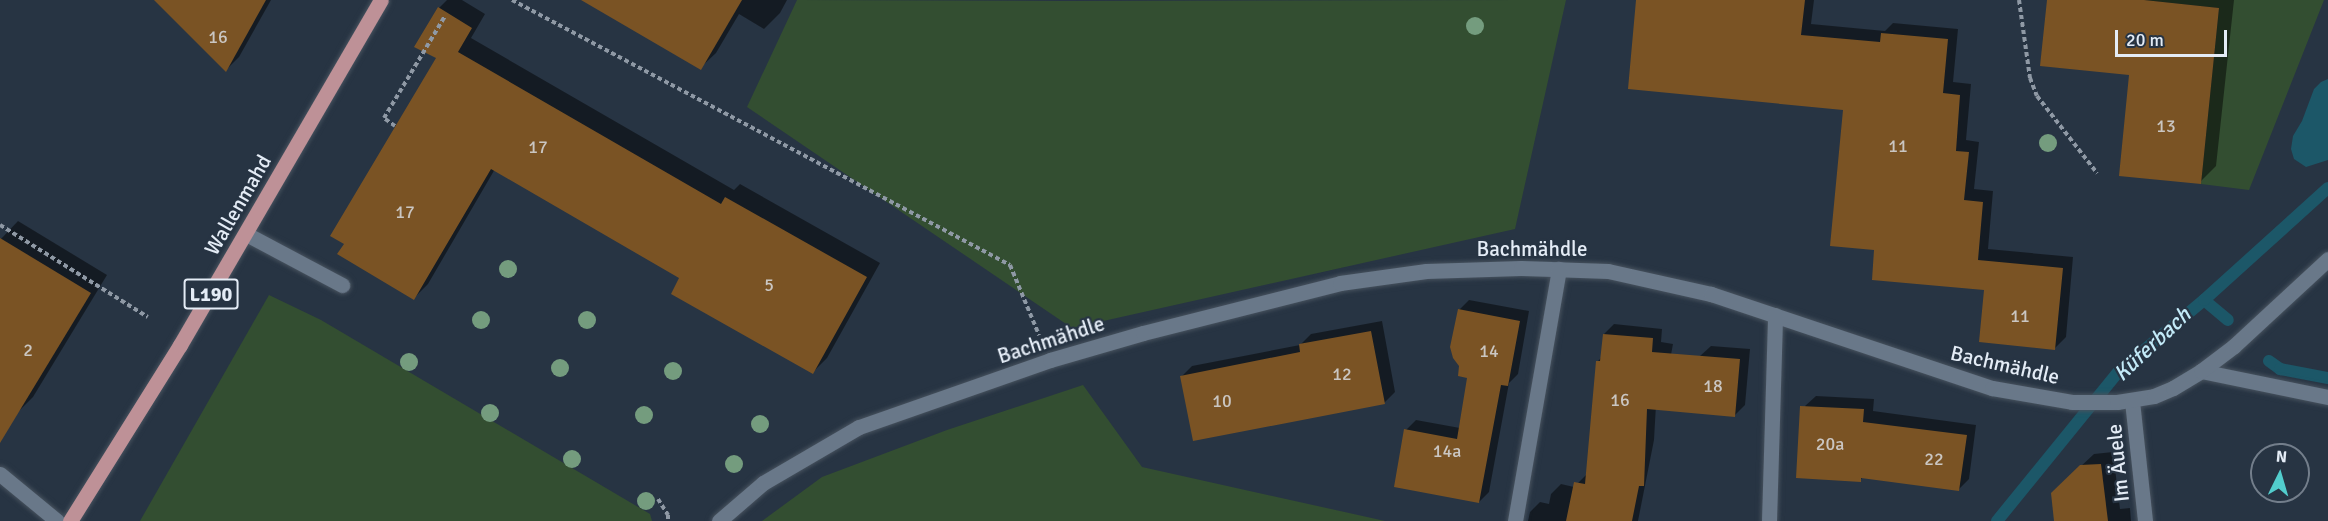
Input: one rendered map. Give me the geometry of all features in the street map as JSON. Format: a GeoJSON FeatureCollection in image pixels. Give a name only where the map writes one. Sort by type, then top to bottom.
{"type":"FeatureCollection","features":[{"type":"Feature","properties":{"kind":"main road","name":"Wallenmahd"},"geometry":{"type":"LineString","coordinates":[[70,521],[246,234],[381,0]]}},
{"type":"Feature","properties":{"kind":"street"},"geometry":{"type":"LineString","coordinates":[[246,234],[342,285]]}},
{"type":"Feature","properties":{"kind":"street","name":"Bachmähdle"},"geometry":{"type":"LineString","coordinates":[[719,521],[763,483],[859,427],[1050,360],[1143,333],[1340,283],[1426,271],[1559,268],[1608,271],[1659,280],[1711,294],[1992,388],[2081,402],[2125,402],[2173,388],[2201,371],[2234,346],[2328,259]]}},
{"type":"Feature","properties":{"kind":"street"},"geometry":{"type":"LineString","coordinates":[[1515,521],[1559,268]]}},
{"type":"Feature","properties":{"kind":"street"},"geometry":{"type":"LineString","coordinates":[[1769,521],[1775,315]]}},
{"type":"Feature","properties":{"kind":"street"},"geometry":{"type":"LineString","coordinates":[[2201,371],[2328,397]]}},
{"type":"Feature","properties":{"kind":"street","name":"Im Äuele"},"geometry":{"type":"LineString","coordinates":[[2125,402],[2145,521]]}},
{"type":"Feature","properties":{"kind":"street"},"geometry":{"type":"LineString","coordinates":[[0,474],[57,521]]}},
{"type":"Feature","properties":{"kind":"path"},"geometry":{"type":"LineString","coordinates":[[512,0],[1010,265],[1050,360]]}},
{"type":"Feature","properties":{"kind":"path"},"geometry":{"type":"LineString","coordinates":[[2019,0],[2030,78],[2037,96],[2097,173]]}},
{"type":"Feature","properties":{"kind":"path"},"geometry":{"type":"LineString","coordinates":[[395,126],[384,118],[445,16]]}},
{"type":"Feature","properties":{"kind":"path"},"geometry":{"type":"LineString","coordinates":[[0,225],[148,317]]}},
{"type":"Feature","properties":{"kind":"path"},"geometry":{"type":"LineString","coordinates":[[658,499],[668,515],[668,521]]}},
{"type":"Feature","properties":{"kind":"green space"},"geometry":{"type":"Polygon","coordinates":[[[797,0],[1566,0],[1515,229],[1072,328],[747,107],[797,0]]]}},
{"type":"Feature","properties":{"kind":"green space"},"geometry":{"type":"Polygon","coordinates":[[[2144,0],[2324,0],[2249,190],[2201,184],[2219,8],[2144,0]]]}},
{"type":"Feature","properties":{"kind":"green space"},"geometry":{"type":"Polygon","coordinates":[[[269,295],[321,320],[650,514],[652,521],[140,521],[269,295]]]}},
{"type":"Feature","properties":{"kind":"green space"},"geometry":{"type":"Polygon","coordinates":[[[1083,385],[1142,467],[1385,521],[762,521],[822,477],[947,430],[1083,385]]]}},
{"type":"Feature","properties":{"kind":"water"},"geometry":{"type":"Polygon","coordinates":[[[2328,79],[2328,160],[2306,167],[2294,159],[2291,149],[2293,136],[2302,121],[2314,89],[2328,79]]]}},
{"type":"Feature","properties":{"kind":"building"},"geometry":{"type":"Polygon","coordinates":[[[154,0],[266,0],[226,72],[154,0]]]}},
{"type":"Feature","properties":{"kind":"building"},"geometry":{"type":"Polygon","coordinates":[[[581,0],[742,0],[701,70],[581,0]]]}},
{"type":"Feature","properties":{"kind":"building"},"geometry":{"type":"Polygon","coordinates":[[[1636,0],[1805,0],[1801,35],[1880,42],[1881,33],[1948,39],[1943,93],[1960,95],[1956,151],[1969,152],[1964,200],[1983,202],[1978,260],[2063,268],[2055,350],[1979,342],[1984,290],[1872,280],[1874,250],[1830,246],[1843,110],[1628,89],[1636,0]]]}},
{"type":"Feature","properties":{"kind":"building"},"geometry":{"type":"Polygon","coordinates":[[[2047,0],[2144,0],[2219,8],[2201,184],[2119,176],[2129,75],[2040,66],[2047,0]]]}},
{"type":"Feature","properties":{"kind":"building"},"geometry":{"type":"Polygon","coordinates":[[[438,7],[472,28],[458,52],[721,204],[725,197],[867,277],[813,374],[671,294],[679,278],[491,169],[414,300],[337,254],[344,244],[330,236],[436,58],[414,47],[438,7]]]}},
{"type":"Feature","properties":{"kind":"building"},"geometry":{"type":"Polygon","coordinates":[[[0,238],[91,293],[0,443],[0,238]]]}},
{"type":"Feature","properties":{"kind":"building"},"geometry":{"type":"Polygon","coordinates":[[[1458,309],[1520,321],[1508,386],[1501,385],[1479,503],[1394,487],[1404,429],[1457,439],[1467,378],[1458,376],[1459,366],[1453,358],[1450,347],[1458,309]]]}},
{"type":"Feature","properties":{"kind":"building"},"geometry":{"type":"Polygon","coordinates":[[[1371,331],[1385,404],[1193,441],[1180,376],[1300,352],[1299,344],[1371,331]]]}},
{"type":"Feature","properties":{"kind":"building"},"geometry":{"type":"Polygon","coordinates":[[[1603,334],[1653,338],[1652,352],[1740,359],[1735,417],[1647,409],[1644,486],[1639,486],[1632,521],[1566,521],[1574,482],[1585,484],[1596,361],[1600,361],[1603,334]]]}},
{"type":"Feature","properties":{"kind":"building"},"geometry":{"type":"Polygon","coordinates":[[[1800,406],[1864,409],[1863,422],[1967,435],[1959,491],[1861,478],[1861,482],[1796,478],[1800,406]]]}},
{"type":"Feature","properties":{"kind":"building"},"geometry":{"type":"Polygon","coordinates":[[[2101,464],[2108,521],[2054,521],[2051,493],[2080,465],[2101,464]]]}},
{"type":"Feature","properties":{"kind":"waterway","name":"Küferbach"},"geometry":{"type":"LineString","coordinates":[[1997,521],[2119,371],[2204,300],[2328,188]]}},
{"type":"Feature","properties":{"kind":"waterway"},"geometry":{"type":"LineString","coordinates":[[2204,300],[2228,320]]}},
{"type":"Feature","properties":{"kind":"waterway"},"geometry":{"type":"LineString","coordinates":[[2269,361],[2280,369],[2328,378]]}}]}
